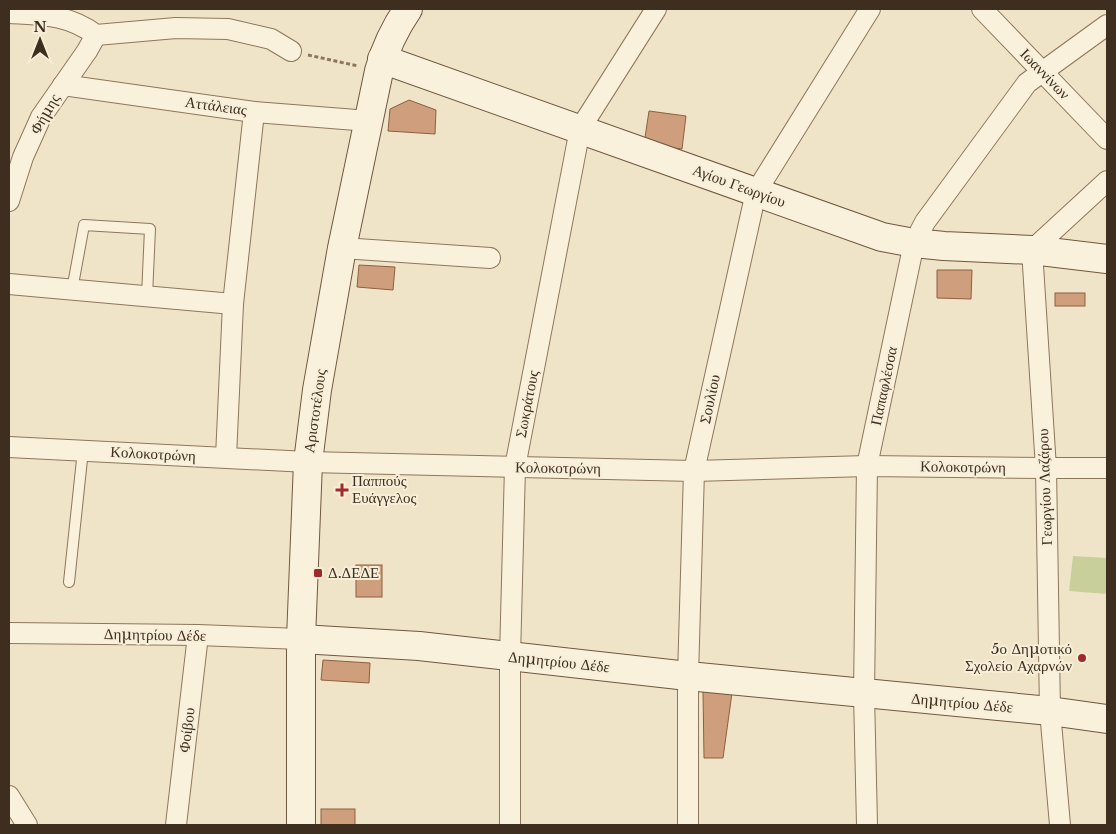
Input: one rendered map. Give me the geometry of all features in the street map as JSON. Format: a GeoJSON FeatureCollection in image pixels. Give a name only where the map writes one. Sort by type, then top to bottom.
{"type":"FeatureCollection","features":[{"type":"Feature","properties":{"kind":"street","name":"Αριστοτέλους"},"geometry":{"type":"LineString","coordinates":[[301,825],[301,639],[308,462],[317,390],[342,248],[381,65],[392,36],[408,9]]}},
{"type":"Feature","properties":{"kind":"street","name":"Σωκράτους"},"geometry":{"type":"LineString","coordinates":[[510,825],[510,657],[515,467],[580,129],[656,9]]}},
{"type":"Feature","properties":{"kind":"street","name":"Σουλίου"},"geometry":{"type":"LineString","coordinates":[[688,825],[688,676],[694,471],[756,192],[870,9]]}},
{"type":"Feature","properties":{"kind":"street","name":"Ιωαννίνων"},"geometry":{"type":"LineString","coordinates":[[982,9],[1107,139]]}},
{"type":"Feature","properties":{"kind":"street"},"geometry":{"type":"LineString","coordinates":[[9,13],[64,13],[96,35],[176,28],[228,28],[271,39],[291,51]]}},
{"type":"Feature","properties":{"kind":"street","name":"Παπαφλέσσα"},"geometry":{"type":"LineString","coordinates":[[867,825],[864,694],[867,466],[914,243],[925,222],[1027,83],[1107,25]]}},
{"type":"Feature","properties":{"kind":"street","name":"Φήμης"},"geometry":{"type":"LineString","coordinates":[[9,201],[23,157],[41,117],[96,35]]}},
{"type":"Feature","properties":{"kind":"street","name":"Αγίου Γεωργίου"},"geometry":{"type":"LineString","coordinates":[[381,65],[580,129],[882,237],[944,246],[1032,250],[1107,258]]}},
{"type":"Feature","properties":{"kind":"street","name":"Αττάλειας"},"geometry":{"type":"LineString","coordinates":[[63,85],[254,112],[370,121]]}},
{"type":"Feature","properties":{"kind":"street"},"geometry":{"type":"LineString","coordinates":[[226,457],[233,304],[254,112]]}},
{"type":"Feature","properties":{"kind":"street"},"geometry":{"type":"LineString","coordinates":[[1032,250],[1107,181]]}},
{"type":"Feature","properties":{"kind":"street"},"geometry":{"type":"LineString","coordinates":[[342,248],[490,258]]}},
{"type":"Feature","properties":{"kind":"street","name":"Γεωργίου Λαζάρου"},"geometry":{"type":"LineString","coordinates":[[1032,250],[1046,468],[1050,712],[1060,825]]}},
{"type":"Feature","properties":{"kind":"street"},"geometry":{"type":"LineString","coordinates":[[9,284],[233,304]]}},
{"type":"Feature","properties":{"kind":"street","name":"Κολοκοτρώνη"},"geometry":{"type":"LineString","coordinates":[[9,447],[308,462],[694,471],[867,466],[1107,468]]}},
{"type":"Feature","properties":{"kind":"street","name":"Δημητρίου Δέδε"},"geometry":{"type":"LineString","coordinates":[[9,633],[198,635],[419,646],[1107,719]]}},
{"type":"Feature","properties":{"kind":"street","name":"Φοίβου"},"geometry":{"type":"LineString","coordinates":[[176,825],[198,635]]}},
{"type":"Feature","properties":{"kind":"street"},"geometry":{"type":"LineString","coordinates":[[10,799],[27,825]]}},
{"type":"Feature","properties":{"kind":"lane"},"geometry":{"type":"LineString","coordinates":[[72,290],[84,225],[150,229],[147,296]]}},
{"type":"Feature","properties":{"kind":"lane"},"geometry":{"type":"LineString","coordinates":[[69,582],[83,450]]}},
{"type":"Feature","properties":{"kind":"path"},"geometry":{"type":"LineString","coordinates":[[291,51],[381,65]]}},
{"type":"Feature","properties":{"kind":"green space"},"geometry":{"type":"Polygon","coordinates":[[[1073,556],[1107,558],[1107,594],[1069,591],[1073,556]]]}},
{"type":"Feature","properties":{"kind":"building"},"geometry":{"type":"Polygon","coordinates":[[[409,100],[436,110],[435,134],[388,131],[390,109],[409,100]]]}},
{"type":"Feature","properties":{"kind":"building"},"geometry":{"type":"Polygon","coordinates":[[[649,111],[686,116],[682,149],[644,144],[649,111]]]}},
{"type":"Feature","properties":{"kind":"building"},"geometry":{"type":"Polygon","coordinates":[[[359,265],[395,267],[393,290],[357,287],[359,265]]]}},
{"type":"Feature","properties":{"kind":"building"},"geometry":{"type":"Polygon","coordinates":[[[937,270],[972,270],[971,299],[937,298],[937,270]]]}},
{"type":"Feature","properties":{"kind":"building"},"geometry":{"type":"Polygon","coordinates":[[[1055,293],[1085,293],[1085,306],[1055,306],[1055,293]]]}},
{"type":"Feature","properties":{"kind":"building"},"geometry":{"type":"Polygon","coordinates":[[[356,565],[382,565],[382,597],[356,597],[356,565]]]}},
{"type":"Feature","properties":{"kind":"building"},"geometry":{"type":"Polygon","coordinates":[[[323,660],[370,663],[369,683],[321,680],[323,660]]]}},
{"type":"Feature","properties":{"kind":"building"},"geometry":{"type":"Polygon","coordinates":[[[703,691],[732,693],[723,758],[704,758],[703,691]]]}},
{"type":"Feature","properties":{"kind":"building"},"geometry":{"type":"Polygon","coordinates":[[[321,809],[355,809],[355,825],[321,825],[321,809]]]}},
{"type":"Feature","properties":{"kind":"place","name":"Παππούς Ευάγγελος"},"geometry":{"type":"Point","coordinates":[342,490]}},
{"type":"Feature","properties":{"kind":"place","name":"Δ.ΔΕΔΕ"},"geometry":{"type":"Point","coordinates":[318,573]}},
{"type":"Feature","properties":{"kind":"place","name":"5ο Δημοτικό Σχολείο Αχαρνών"},"geometry":{"type":"Point","coordinates":[1082,658]}}]}
